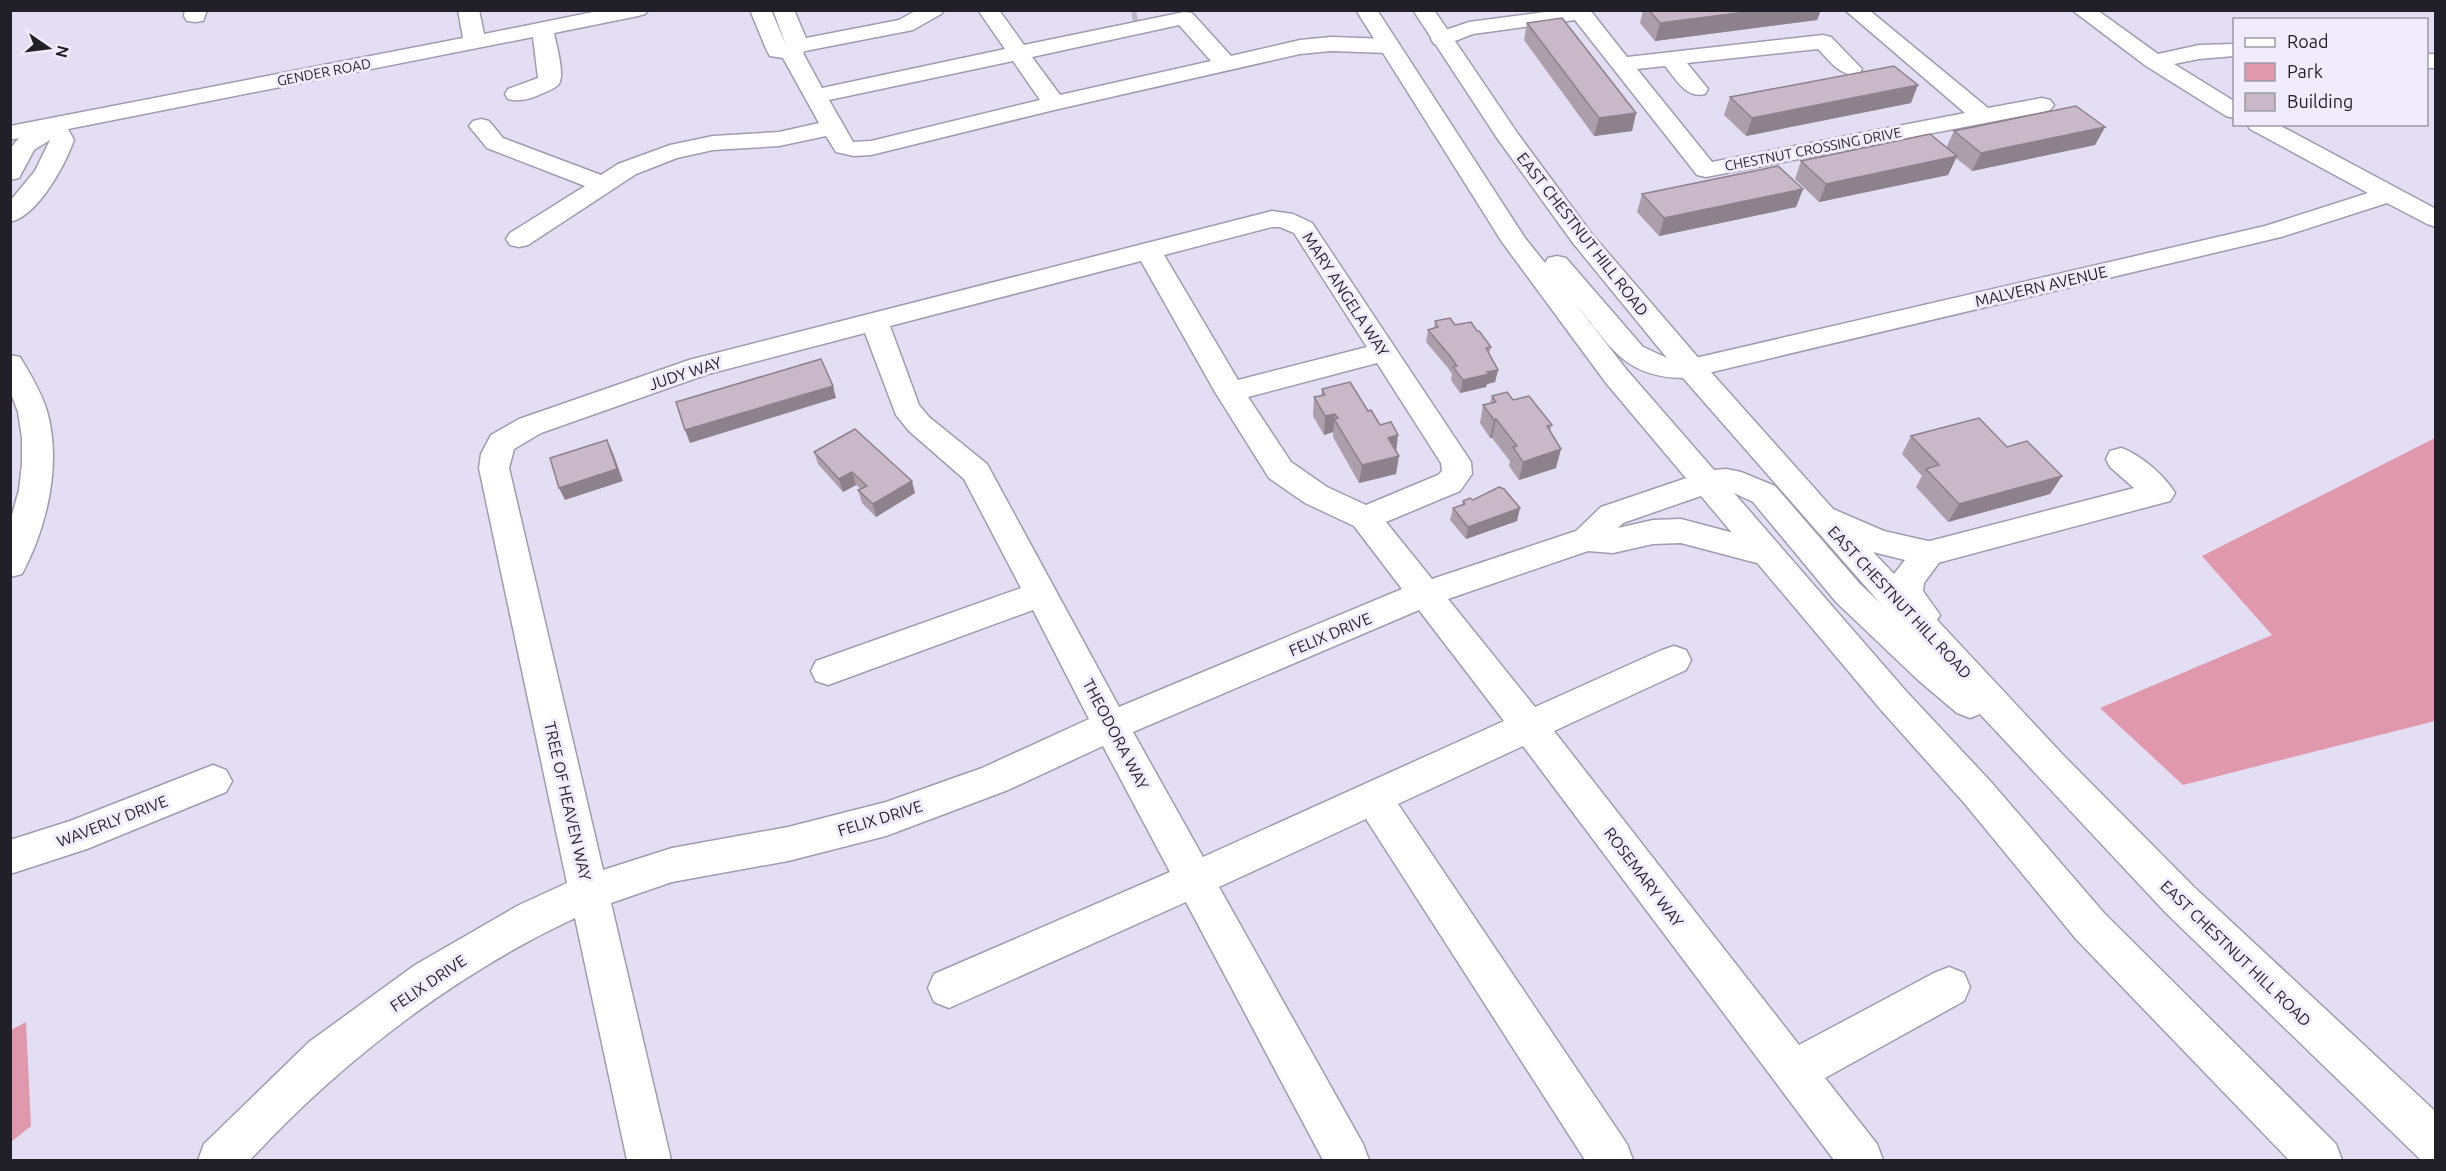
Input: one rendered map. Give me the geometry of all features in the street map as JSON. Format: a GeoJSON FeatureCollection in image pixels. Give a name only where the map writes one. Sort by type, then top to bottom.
{"type":"FeatureCollection","features":[{"type":"Feature","properties":{"kind":"street"},"geometry":{"type":"LineString","coordinates":[[468,10],[475,43]]}},
{"type":"Feature","properties":{"kind":"street","name":"GENDER ROAD"},"geometry":{"type":"LineString","coordinates":[[10,133],[638,10]]}},
{"type":"Feature","properties":{"kind":"street"},"geometry":{"type":"LineString","coordinates":[[760,10],[778,51],[905,25],[934,10]]}},
{"type":"Feature","properties":{"kind":"street"},"geometry":{"type":"LineString","coordinates":[[783,10],[795,49],[815,96],[844,147],[854,149],[872,148],[1054,103],[1300,48],[1331,44],[1389,46]]}},
{"type":"Feature","properties":{"kind":"street"},"geometry":{"type":"LineString","coordinates":[[988,10],[1054,103]]}},
{"type":"Feature","properties":{"kind":"street"},"geometry":{"type":"LineString","coordinates":[[1366,10],[1515,242],[1609,367],[1893,700],[1978,793],[2090,926],[2320,1161]]}},
{"type":"Feature","properties":{"kind":"street"},"geometry":{"type":"LineString","coordinates":[[1431,23],[1524,10]]}},
{"type":"Feature","properties":{"kind":"street"},"geometry":{"type":"LineString","coordinates":[[1855,10],[1983,116]]}},
{"type":"Feature","properties":{"kind":"street"},"geometry":{"type":"LineString","coordinates":[[2082,10],[2154,61],[2233,110]]}},
{"type":"Feature","properties":{"kind":"street"},"geometry":{"type":"LineString","coordinates":[[1114,32],[1119,18],[1131,11]]}},
{"type":"Feature","properties":{"kind":"street","name":"CHESTNUT CROSSING DRIVE"},"geometry":{"type":"LineString","coordinates":[[1431,23],[1469,28],[1556,18],[1578,11],[1706,170],[2042,105]]}},
{"type":"Feature","properties":{"kind":"street"},"geometry":{"type":"LineString","coordinates":[[815,96],[1114,32],[1180,14],[1227,66]]}},
{"type":"Feature","properties":{"kind":"street","name":"EAST CHESTNUT HILL ROAD"},"geometry":{"type":"LineString","coordinates":[[1431,23],[1509,138],[1582,238],[1691,368],[1814,508],[2016,728],[2180,900],[2436,1143]]}},
{"type":"Feature","properties":{"kind":"street"},"geometry":{"type":"LineString","coordinates":[[516,94],[529,91],[549,81],[550,71],[543,29]]}},
{"type":"Feature","properties":{"kind":"street"},"geometry":{"type":"LineString","coordinates":[[1621,64],[1823,42],[1851,69]]}},
{"type":"Feature","properties":{"kind":"street"},"geometry":{"type":"LineString","coordinates":[[2154,61],[2199,52],[2233,50]]}},
{"type":"Feature","properties":{"kind":"street"},"geometry":{"type":"LineString","coordinates":[[1671,59],[1697,89]]}},
{"type":"Feature","properties":{"kind":"street"},"geometry":{"type":"LineString","coordinates":[[10,173],[24,146],[54,124],[62,140],[60,150],[46,174],[14,207]]}},
{"type":"Feature","properties":{"kind":"street"},"geometry":{"type":"LineString","coordinates":[[482,126],[495,142],[603,184]]}},
{"type":"Feature","properties":{"kind":"street"},"geometry":{"type":"LineString","coordinates":[[2262,126],[2436,219]]}},
{"type":"Feature","properties":{"kind":"street"},"geometry":{"type":"LineString","coordinates":[[519,238],[627,169],[670,152],[713,143],[779,139],[832,127]]}},
{"type":"Feature","properties":{"kind":"street","name":"MALVERN AVENUE"},"geometry":{"type":"LineString","coordinates":[[1467,170],[1500,197],[1633,354],[1657,366],[1691,368],[2272,232],[2389,194]]}},
{"type":"Feature","properties":{"kind":"street","name":"MARY ANGELA WAY"},"geometry":{"type":"LineString","coordinates":[[875,322],[1272,219],[1294,222],[1304,228],[1459,470],[1457,476],[1449,483],[1365,518]]}},
{"type":"Feature","properties":{"kind":"street"},"geometry":{"type":"LineString","coordinates":[[1148,250],[1230,392],[1280,470],[1316,495],[1365,518],[1424,594]]}},
{"type":"Feature","properties":{"kind":"street","name":"JUDY WAY"},"geometry":{"type":"LineString","coordinates":[[502,441],[530,426],[699,367],[875,322]]}},
{"type":"Feature","properties":{"kind":"street","name":"THEODORA WAY"},"geometry":{"type":"LineString","coordinates":[[875,322],[906,408],[919,424],[976,472],[1347,1161]]}},
{"type":"Feature","properties":{"kind":"street"},"geometry":{"type":"LineString","coordinates":[[1230,392],[1385,352]]}},
{"type":"Feature","properties":{"kind":"street"},"geometry":{"type":"LineString","coordinates":[[10,364],[31,404],[37,430],[39,462],[20,520],[10,565]]}},
{"type":"Feature","properties":{"kind":"street","name":"TREE OF HEAVEN WAY"},"geometry":{"type":"LineString","coordinates":[[502,441],[494,468],[649,1161]]}},
{"type":"Feature","properties":{"kind":"street"},"geometry":{"type":"LineString","coordinates":[[1814,508],[1854,534],[1893,546],[1930,553],[2159,494],[2121,459]]}},
{"type":"Feature","properties":{"kind":"street"},"geometry":{"type":"LineString","coordinates":[[1707,482],[1734,482],[1764,494],[1848,594],[1930,670],[1970,703],[2016,728]]}},
{"type":"Feature","properties":{"kind":"street","name":"FELIX DRIVE"},"geometry":{"type":"LineString","coordinates":[[220,1161],[247,1131],[324,1057],[430,979],[533,918],[589,892],[672,865],[788,844],[886,819],[996,778],[1111,726],[1424,594],[1587,538],[1612,516],[1707,482]]}},
{"type":"Feature","properties":{"kind":"street","name":"FELIX DRIVE"},"geometry":{"type":"LineString","coordinates":[[1587,538],[1613,541],[1653,532],[1681,531],[1768,554]]}},
{"type":"Feature","properties":{"kind":"street"},"geometry":{"type":"LineString","coordinates":[[1930,553],[1908,579],[1906,594],[1984,682],[2016,728]]}},
{"type":"Feature","properties":{"kind":"street"},"geometry":{"type":"LineString","coordinates":[[828,671],[1041,594]]}},
{"type":"Feature","properties":{"kind":"street","name":"ROSEMARY WAY"},"geometry":{"type":"LineString","coordinates":[[1424,594],[1529,726],[1861,1161]]}},
{"type":"Feature","properties":{"kind":"street"},"geometry":{"type":"LineString","coordinates":[[949,988],[1196,879],[1674,660]]}},
{"type":"Feature","properties":{"kind":"street","name":"WAVERLY DRIVE"},"geometry":{"type":"LineString","coordinates":[[10,857],[74,837],[213,781]]}},
{"type":"Feature","properties":{"kind":"street"},"geometry":{"type":"LineString","coordinates":[[1372,797],[1611,1161]]}},
{"type":"Feature","properties":{"kind":"street"},"geometry":{"type":"LineString","coordinates":[[1793,1072],[1949,987]]}},
{"type":"Feature","properties":{"kind":"green space"},"geometry":{"type":"Polygon","coordinates":[[[2435,438],[2435,721],[2183,785],[2100,708],[2272,635],[2202,556],[2435,438]]]}},
{"type":"Feature","properties":{"kind":"green space"},"geometry":{"type":"Polygon","coordinates":[[[26,1022],[31,1126],[11,1142],[11,1030],[26,1022]]]}},
{"type":"Feature","properties":{"kind":"building"},"geometry":{"type":"Polygon","coordinates":[[[1649,10],[1761,10],[1660,23],[1649,10]]]}},
{"type":"Feature","properties":{"kind":"building"},"geometry":{"type":"Polygon","coordinates":[[[1562,18],[1636,113],[1599,118],[1527,23],[1562,18]]]}},
{"type":"Feature","properties":{"kind":"building"},"geometry":{"type":"Polygon","coordinates":[[[1894,66],[1918,85],[1752,118],[1730,97],[1894,66]]]}},
{"type":"Feature","properties":{"kind":"building"},"geometry":{"type":"Polygon","coordinates":[[[2076,106],[2105,127],[1981,153],[1954,131],[2076,106]]]}},
{"type":"Feature","properties":{"kind":"building"},"geometry":{"type":"Polygon","coordinates":[[[1930,134],[1957,156],[1826,184],[1801,161],[1930,134]]]}},
{"type":"Feature","properties":{"kind":"building"},"geometry":{"type":"Polygon","coordinates":[[[1778,166],[1803,189],[1664,218],[1642,194],[1778,166]]]}},
{"type":"Feature","properties":{"kind":"building"},"geometry":{"type":"Polygon","coordinates":[[[1450,318],[1455,325],[1471,322],[1491,347],[1486,348],[1498,370],[1463,380],[1453,367],[1457,366],[1450,356],[1428,330],[1438,327],[1435,321],[1450,318]]]}},
{"type":"Feature","properties":{"kind":"building"},"geometry":{"type":"Polygon","coordinates":[[[821,359],[833,386],[685,430],[676,402],[821,359]]]}},
{"type":"Feature","properties":{"kind":"building"},"geometry":{"type":"Polygon","coordinates":[[[1350,382],[1368,411],[1371,410],[1380,425],[1391,422],[1398,435],[1388,438],[1399,456],[1362,465],[1334,419],[1338,418],[1335,414],[1325,416],[1314,397],[1325,395],[1322,389],[1350,382]]]}},
{"type":"Feature","properties":{"kind":"building"},"geometry":{"type":"Polygon","coordinates":[[[1507,392],[1513,400],[1529,396],[1552,425],[1547,426],[1561,449],[1523,462],[1513,447],[1517,446],[1483,405],[1496,402],[1492,396],[1507,392]]]}},
{"type":"Feature","properties":{"kind":"building"},"geometry":{"type":"Polygon","coordinates":[[[1979,418],[2007,447],[2027,441],[2062,476],[1959,504],[1926,469],[1939,465],[1911,436],[1979,418]]]}},
{"type":"Feature","properties":{"kind":"building"},"geometry":{"type":"Polygon","coordinates":[[[855,429],[912,481],[873,504],[858,490],[867,486],[852,472],[839,479],[814,452],[855,429]]]}},
{"type":"Feature","properties":{"kind":"building"},"geometry":{"type":"Polygon","coordinates":[[[607,440],[617,469],[559,488],[550,458],[607,440]]]}},
{"type":"Feature","properties":{"kind":"building"},"geometry":{"type":"Polygon","coordinates":[[[1499,487],[1504,489],[1520,508],[1468,527],[1453,508],[1465,504],[1463,501],[1470,498],[1473,500],[1499,487]]]}},
{"type":"Feature","properties":{"kind":"tunnel"},"geometry":{"type":"LineString","coordinates":[[1131,11],[1136,10]]}}]}
